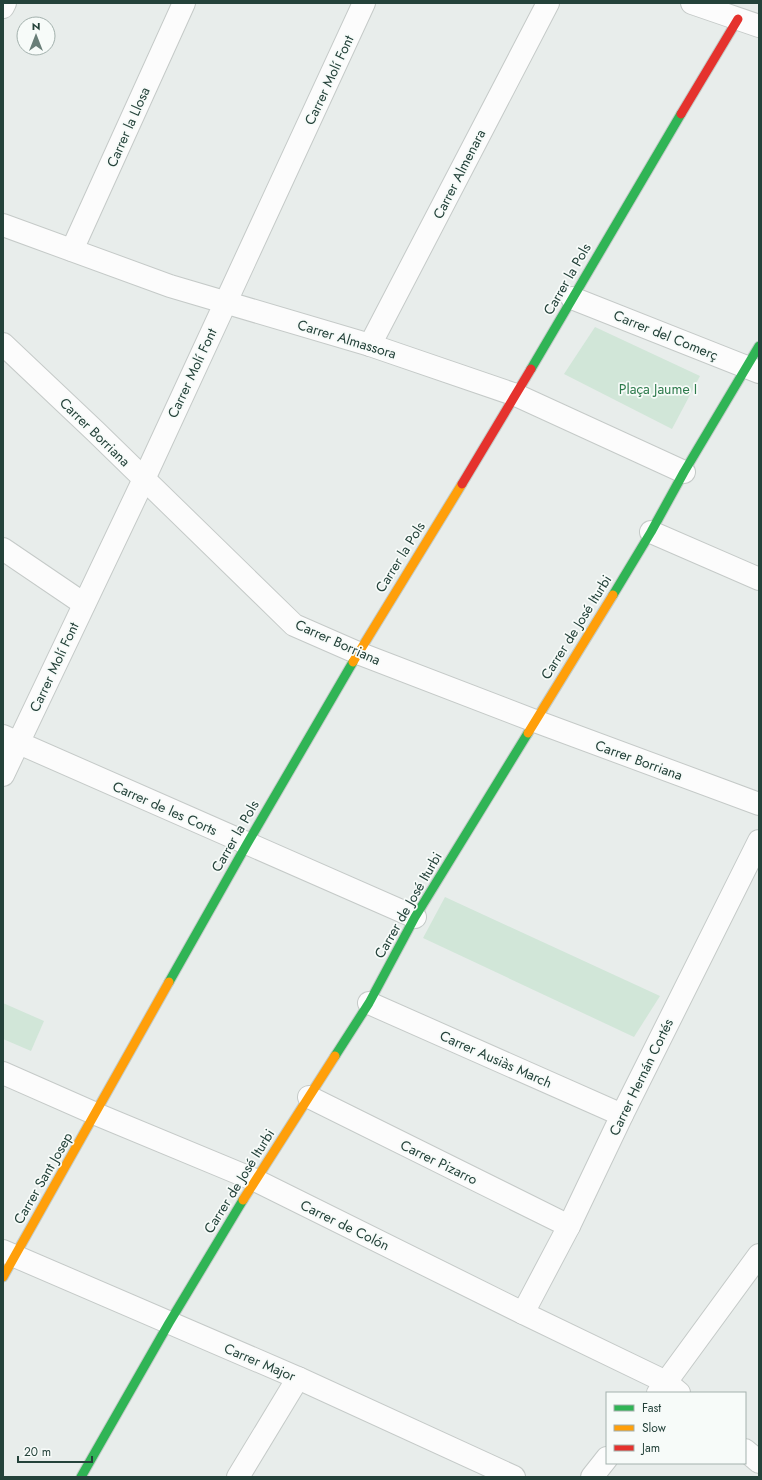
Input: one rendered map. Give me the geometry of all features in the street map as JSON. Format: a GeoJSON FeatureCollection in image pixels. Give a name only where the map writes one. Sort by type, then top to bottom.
{"type":"FeatureCollection","features":[{"type":"Feature","properties":{"kind":"street"},"geometry":{"type":"LineString","coordinates":[[3,7],[5,3]]}},
{"type":"Feature","properties":{"kind":"street","name":"Carrer la Llosa"},"geometry":{"type":"LineString","coordinates":[[72,250],[184,3]]}},
{"type":"Feature","properties":{"kind":"street","name":"Carrer Molí Font"},"geometry":{"type":"LineString","coordinates":[[3,775],[11,740],[84,604],[144,479],[364,3]]}},
{"type":"Feature","properties":{"kind":"street","name":"Carrer Almenara"},"geometry":{"type":"LineString","coordinates":[[370,345],[548,3]]}},
{"type":"Feature","properties":{"kind":"street"},"geometry":{"type":"LineString","coordinates":[[692,3],[759,26]]}},
{"type":"Feature","properties":{"kind":"street","name":"Carrer la Pols"},"geometry":{"type":"LineString","coordinates":[[96,1114],[247,844],[358,653],[516,395],[738,19]]}},
{"type":"Feature","properties":{"kind":"street","name":"Carrer Almassora"},"geometry":{"type":"LineString","coordinates":[[3,225],[170,286],[370,345],[516,395],[684,472]]}},
{"type":"Feature","properties":{"kind":"street","name":"Carrer del Comerç"},"geometry":{"type":"LineString","coordinates":[[572,298],[753,370]]}},
{"type":"Feature","properties":{"kind":"street","name":"Carrer Borriana"},"geometry":{"type":"LineString","coordinates":[[3,344],[51,388],[294,625],[358,653],[535,721],[759,804]]}},
{"type":"Feature","properties":{"kind":"street","name":"Carrer de José Iturbi"},"geometry":{"type":"LineString","coordinates":[[81,1477],[169,1323],[255,1180],[369,1003],[415,917],[651,532],[684,472],[753,370],[759,346]]}},
{"type":"Feature","properties":{"kind":"street"},"geometry":{"type":"LineString","coordinates":[[651,532],[759,579]]}},
{"type":"Feature","properties":{"kind":"street"},"geometry":{"type":"LineString","coordinates":[[3,549],[84,604]]}},
{"type":"Feature","properties":{"kind":"street","name":"Carrer de les Corts"},"geometry":{"type":"LineString","coordinates":[[11,740],[415,917]]}},
{"type":"Feature","properties":{"kind":"street","name":"Carrer Hernán Cortés"},"geometry":{"type":"LineString","coordinates":[[522,1313],[569,1226],[759,841]]}},
{"type":"Feature","properties":{"kind":"street","name":"Carrer Ausiàs March"},"geometry":{"type":"LineString","coordinates":[[369,1003],[622,1116]]}},
{"type":"Feature","properties":{"kind":"street","name":"Carrer de Colón"},"geometry":{"type":"LineString","coordinates":[[3,1073],[96,1114],[255,1180],[522,1313],[668,1389]]}},
{"type":"Feature","properties":{"kind":"street","name":"Carrer Pizarro"},"geometry":{"type":"LineString","coordinates":[[309,1097],[569,1226]]}},
{"type":"Feature","properties":{"kind":"street","name":"Carrer Sant Josep"},"geometry":{"type":"LineString","coordinates":[[3,1277],[9,1253],[96,1114]]}},
{"type":"Feature","properties":{"kind":"street","name":"Carrer Major"},"geometry":{"type":"LineString","coordinates":[[9,1253],[298,1378],[514,1477]]}},
{"type":"Feature","properties":{"kind":"street"},"geometry":{"type":"LineString","coordinates":[[668,1389],[759,1255]]}},
{"type":"Feature","properties":{"kind":"street"},"geometry":{"type":"LineString","coordinates":[[238,1477],[298,1378]]}},
{"type":"Feature","properties":{"kind":"street"},"geometry":{"type":"LineString","coordinates":[[746,1451],[759,1462]]}},
{"type":"Feature","properties":{"kind":"street"},"geometry":{"type":"LineString","coordinates":[[592,1477],[606,1459]]}},
{"type":"Feature","properties":{"kind":"green space","name":"Plaça Jaume I"},"geometry":{"type":"Polygon","coordinates":[[[595,327],[700,376],[672,429],[564,374],[595,327]]]}},
{"type":"Feature","properties":{"kind":"green space"},"geometry":{"type":"Polygon","coordinates":[[[445,897],[660,996],[634,1037],[423,938],[445,897]]]}},
{"type":"Feature","properties":{"kind":"green space"},"geometry":{"type":"Polygon","coordinates":[[[3,1003],[44,1021],[31,1051],[3,1039],[3,1003]]]}},
{"type":"Feature","properties":{"kind":"traffic: fast"},"geometry":{"type":"LineString","coordinates":[[531,369],[681,114]]}},
{"type":"Feature","properties":{"kind":"traffic: fast"},"geometry":{"type":"LineString","coordinates":[[613,595],[759,346]]}},
{"type":"Feature","properties":{"kind":"traffic: fast"},"geometry":{"type":"LineString","coordinates":[[169,982],[353,662]]}},
{"type":"Feature","properties":{"kind":"traffic: fast"},"geometry":{"type":"LineString","coordinates":[[335,1056],[369,1003],[415,917],[528,733]]}},
{"type":"Feature","properties":{"kind":"traffic: fast"},"geometry":{"type":"LineString","coordinates":[[81,1477],[169,1323],[243,1200]]}},
{"type":"Feature","properties":{"kind":"traffic: slow"},"geometry":{"type":"LineString","coordinates":[[353,662],[462,484]]}},
{"type":"Feature","properties":{"kind":"traffic: slow"},"geometry":{"type":"LineString","coordinates":[[528,733],[613,595]]}},
{"type":"Feature","properties":{"kind":"traffic: slow"},"geometry":{"type":"LineString","coordinates":[[3,1277],[169,982]]}},
{"type":"Feature","properties":{"kind":"traffic: slow"},"geometry":{"type":"LineString","coordinates":[[243,1200],[335,1056]]}},
{"type":"Feature","properties":{"kind":"traffic: jam"},"geometry":{"type":"LineString","coordinates":[[681,114],[738,19]]}},
{"type":"Feature","properties":{"kind":"traffic: jam"},"geometry":{"type":"LineString","coordinates":[[462,484],[531,369]]}}]}
